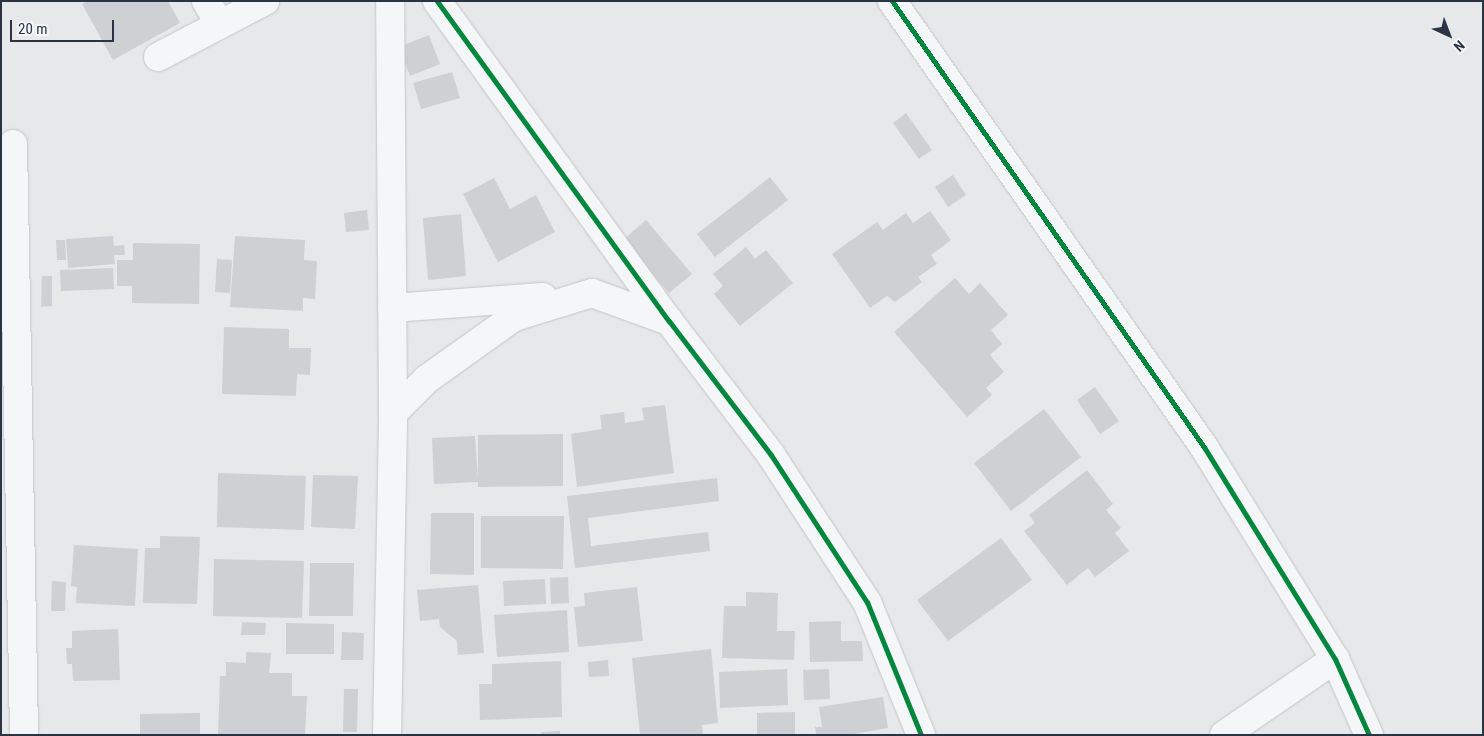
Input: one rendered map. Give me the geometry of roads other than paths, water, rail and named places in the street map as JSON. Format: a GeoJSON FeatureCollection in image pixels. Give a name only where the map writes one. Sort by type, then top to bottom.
{"type":"FeatureCollection","features":[{"type":"Feature","properties":{"kind":"street"},"geometry":{"type":"LineString","coordinates":[[206,1],[220,24]]}},
{"type":"Feature","properties":{"kind":"street"},"geometry":{"type":"LineString","coordinates":[[158,57],[265,1]]}},
{"type":"Feature","properties":{"kind":"street"},"geometry":{"type":"LineString","coordinates":[[387,735],[393,413],[390,1]]}},
{"type":"Feature","properties":{"kind":"street"},"geometry":{"type":"LineString","coordinates":[[437,1],[669,321],[771,455],[867,602],[920,735]]}},
{"type":"Feature","properties":{"kind":"street"},"geometry":{"type":"LineString","coordinates":[[892,1],[1204,448],[1336,659],[1369,735]]}},
{"type":"Feature","properties":{"kind":"street"},"geometry":{"type":"LineString","coordinates":[[13,144],[24,735]]}},
{"type":"Feature","properties":{"kind":"street"},"geometry":{"type":"LineString","coordinates":[[392,308],[592,293],[669,321]]}},
{"type":"Feature","properties":{"kind":"street"},"geometry":{"type":"LineString","coordinates":[[393,413],[427,379],[514,317],[592,293]]}},
{"type":"Feature","properties":{"kind":"street"},"geometry":{"type":"LineString","coordinates":[[1224,735],[1336,659]]}}]}
